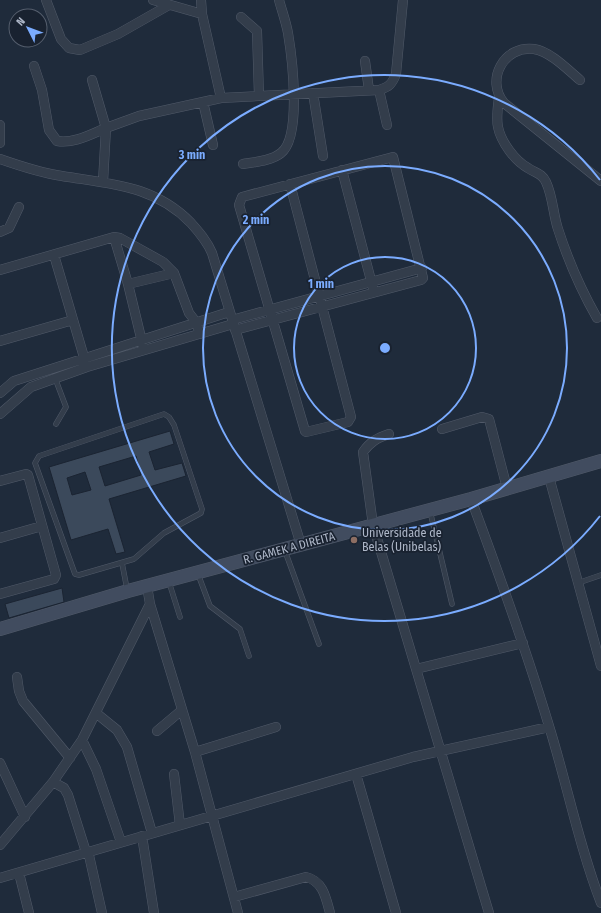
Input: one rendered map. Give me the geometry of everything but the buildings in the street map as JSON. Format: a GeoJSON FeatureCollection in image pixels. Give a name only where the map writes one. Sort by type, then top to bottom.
{"type":"FeatureCollection","features":[{"type":"Feature","properties":{"kind":"main road","name":"R. GAMEK A DIREITA"},"geometry":{"type":"LineString","coordinates":[[0,629],[128,590],[284,550],[471,499],[601,461]]}},
{"type":"Feature","properties":{"kind":"street"},"geometry":{"type":"LineString","coordinates":[[46,0],[61,39],[69,48],[80,50],[118,34],[169,5]]}},
{"type":"Feature","properties":{"kind":"street"},"geometry":{"type":"LineString","coordinates":[[153,0],[202,14]]}},
{"type":"Feature","properties":{"kind":"street"},"geometry":{"type":"LineString","coordinates":[[201,0],[202,14],[221,98]]}},
{"type":"Feature","properties":{"kind":"street"},"geometry":{"type":"LineString","coordinates":[[243,164],[274,157],[286,148],[294,123],[288,32],[278,0]]}},
{"type":"Feature","properties":{"kind":"street"},"geometry":{"type":"LineString","coordinates":[[34,66],[42,90],[49,130],[57,141],[65,142],[77,140],[139,116],[221,98],[379,90],[392,83],[396,74],[403,0]]}},
{"type":"Feature","properties":{"kind":"street"},"geometry":{"type":"LineString","coordinates":[[240,17],[257,31],[259,96]]}},
{"type":"Feature","properties":{"kind":"street"},"geometry":{"type":"LineString","coordinates":[[580,80],[546,53],[534,49],[519,50],[506,57],[500,65],[495,78],[496,89],[499,97],[497,126],[500,135],[510,151],[527,168],[544,176],[557,228],[568,258],[580,286],[597,318]]}},
{"type":"Feature","properties":{"kind":"street"},"geometry":{"type":"LineString","coordinates":[[365,61],[369,90]]}},
{"type":"Feature","properties":{"kind":"street"},"geometry":{"type":"LineString","coordinates":[[92,80],[106,128],[103,182]]}},
{"type":"Feature","properties":{"kind":"street"},"geometry":{"type":"LineString","coordinates":[[379,90],[387,125]]}},
{"type":"Feature","properties":{"kind":"street"},"geometry":{"type":"LineString","coordinates":[[313,93],[323,156]]}},
{"type":"Feature","properties":{"kind":"street"},"geometry":{"type":"LineString","coordinates":[[499,97],[601,181]]}},
{"type":"Feature","properties":{"kind":"street"},"geometry":{"type":"LineString","coordinates":[[203,102],[212,145]]}},
{"type":"Feature","properties":{"kind":"street"},"geometry":{"type":"LineString","coordinates":[[0,125],[0,143]]}},
{"type":"Feature","properties":{"kind":"street"},"geometry":{"type":"LineString","coordinates":[[0,414],[27,389],[55,378],[85,363],[141,341],[196,322],[273,320],[324,307],[421,280],[424,276],[394,158],[389,156],[242,196],[239,202],[270,309],[273,320],[305,431],[308,433],[348,422],[351,417],[324,307],[290,184]]}},
{"type":"Feature","properties":{"kind":"street"},"geometry":{"type":"LineString","coordinates":[[0,159],[60,176],[103,182],[149,194],[169,204],[187,219],[208,244],[301,545]]}},
{"type":"Feature","properties":{"kind":"street"},"geometry":{"type":"LineString","coordinates":[[342,170],[375,293]]}},
{"type":"Feature","properties":{"kind":"street"},"geometry":{"type":"LineString","coordinates":[[0,232],[9,228],[20,207]]}},
{"type":"Feature","properties":{"kind":"street"},"geometry":{"type":"LineString","coordinates":[[0,270],[114,237],[128,241],[163,262],[174,273],[189,313],[196,322],[200,334]]}},
{"type":"Feature","properties":{"kind":"street"},"geometry":{"type":"LineString","coordinates":[[114,237],[128,284],[141,341],[145,351]]}},
{"type":"Feature","properties":{"kind":"street"},"geometry":{"type":"LineString","coordinates":[[54,255],[85,363]]}},
{"type":"Feature","properties":{"kind":"street"},"geometry":{"type":"LineString","coordinates":[[0,393],[14,381],[85,363],[145,351],[200,334],[232,321],[270,309],[422,268]]}},
{"type":"Feature","properties":{"kind":"street"},"geometry":{"type":"LineString","coordinates":[[128,284],[174,273]]}},
{"type":"Feature","properties":{"kind":"street"},"geometry":{"type":"LineString","coordinates":[[188,337],[186,326],[189,313]]}},
{"type":"Feature","properties":{"kind":"street"},"geometry":{"type":"LineString","coordinates":[[0,341],[73,320]]}},
{"type":"Feature","properties":{"kind":"street"},"geometry":{"type":"LineString","coordinates":[[442,428],[482,417],[489,419],[506,488]]}},
{"type":"Feature","properties":{"kind":"street"},"geometry":{"type":"LineString","coordinates":[[389,434],[377,438],[369,444],[363,452],[373,525],[489,913]]}},
{"type":"Feature","properties":{"kind":"street"},"geometry":{"type":"LineString","coordinates":[[0,481],[27,474],[56,577],[0,594]]}},
{"type":"Feature","properties":{"kind":"street"},"geometry":{"type":"LineString","coordinates":[[549,476],[577,583],[601,666]]}},
{"type":"Feature","properties":{"kind":"street"},"geometry":{"type":"LineString","coordinates":[[471,499],[523,643],[549,727],[588,866],[601,903]]}},
{"type":"Feature","properties":{"kind":"street"},"geometry":{"type":"LineString","coordinates":[[0,538],[42,526]]}},
{"type":"Feature","properties":{"kind":"street"},"geometry":{"type":"LineString","coordinates":[[147,586],[150,604],[195,752],[238,913]]}},
{"type":"Feature","properties":{"kind":"street"},"geometry":{"type":"LineString","coordinates":[[0,845],[53,782],[82,740],[150,604]]}},
{"type":"Feature","properties":{"kind":"street"},"geometry":{"type":"LineString","coordinates":[[416,669],[523,643]]}},
{"type":"Feature","properties":{"kind":"street"},"geometry":{"type":"LineString","coordinates":[[17,677],[19,692],[23,701],[70,758]]}},
{"type":"Feature","properties":{"kind":"street"},"geometry":{"type":"LineString","coordinates":[[157,731],[182,710]]}},
{"type":"Feature","properties":{"kind":"street"},"geometry":{"type":"LineString","coordinates":[[96,713],[117,730],[127,747],[152,833]]}},
{"type":"Feature","properties":{"kind":"street"},"geometry":{"type":"LineString","coordinates":[[195,752],[276,727]]}},
{"type":"Feature","properties":{"kind":"street"},"geometry":{"type":"LineString","coordinates":[[0,878],[356,774],[441,751],[549,727]]}},
{"type":"Feature","properties":{"kind":"street"},"geometry":{"type":"LineString","coordinates":[[82,740],[96,769],[121,842]]}},
{"type":"Feature","properties":{"kind":"street"},"geometry":{"type":"LineString","coordinates":[[0,763],[25,817]]}},
{"type":"Feature","properties":{"kind":"street"},"geometry":{"type":"LineString","coordinates":[[174,774],[180,825]]}},
{"type":"Feature","properties":{"kind":"street"},"geometry":{"type":"LineString","coordinates":[[356,774],[396,913]]}},
{"type":"Feature","properties":{"kind":"street"},"geometry":{"type":"LineString","coordinates":[[53,782],[64,788],[68,795],[88,852],[102,913]]}},
{"type":"Feature","properties":{"kind":"street"},"geometry":{"type":"LineString","coordinates":[[142,836],[154,913]]}},
{"type":"Feature","properties":{"kind":"street"},"geometry":{"type":"LineString","coordinates":[[19,873],[29,913]]}},
{"type":"Feature","properties":{"kind":"street"},"geometry":{"type":"LineString","coordinates":[[234,896],[306,876],[316,880],[320,885],[330,913]]}},
{"type":"Feature","properties":{"kind":"lane"},"geometry":{"type":"LineString","coordinates":[[55,378],[66,407],[56,424]]}},
{"type":"Feature","properties":{"kind":"lane"},"geometry":{"type":"LineString","coordinates":[[164,414],[169,417],[174,425],[202,509],[201,513],[164,533],[140,556],[122,563],[79,575],[73,572],[35,463],[39,456],[164,414]]}},
{"type":"Feature","properties":{"kind":"lane"},"geometry":{"type":"LineString","coordinates":[[430,510],[452,604]]}},
{"type":"Feature","properties":{"kind":"lane"},"geometry":{"type":"LineString","coordinates":[[284,550],[319,644]]}},
{"type":"Feature","properties":{"kind":"lane"},"geometry":{"type":"LineString","coordinates":[[122,563],[128,590]]}},
{"type":"Feature","properties":{"kind":"lane"},"geometry":{"type":"LineString","coordinates":[[198,572],[210,606],[240,629],[249,656]]}},
{"type":"Feature","properties":{"kind":"lane"},"geometry":{"type":"LineString","coordinates":[[577,583],[601,575]]}},
{"type":"Feature","properties":{"kind":"lane"},"geometry":{"type":"LineString","coordinates":[[168,580],[180,617]]}},
{"type":"Feature","properties":{"kind":"place","name":"Universidade de Belas (Unibelas)"},"geometry":{"type":"Point","coordinates":[354,540]}}]}
